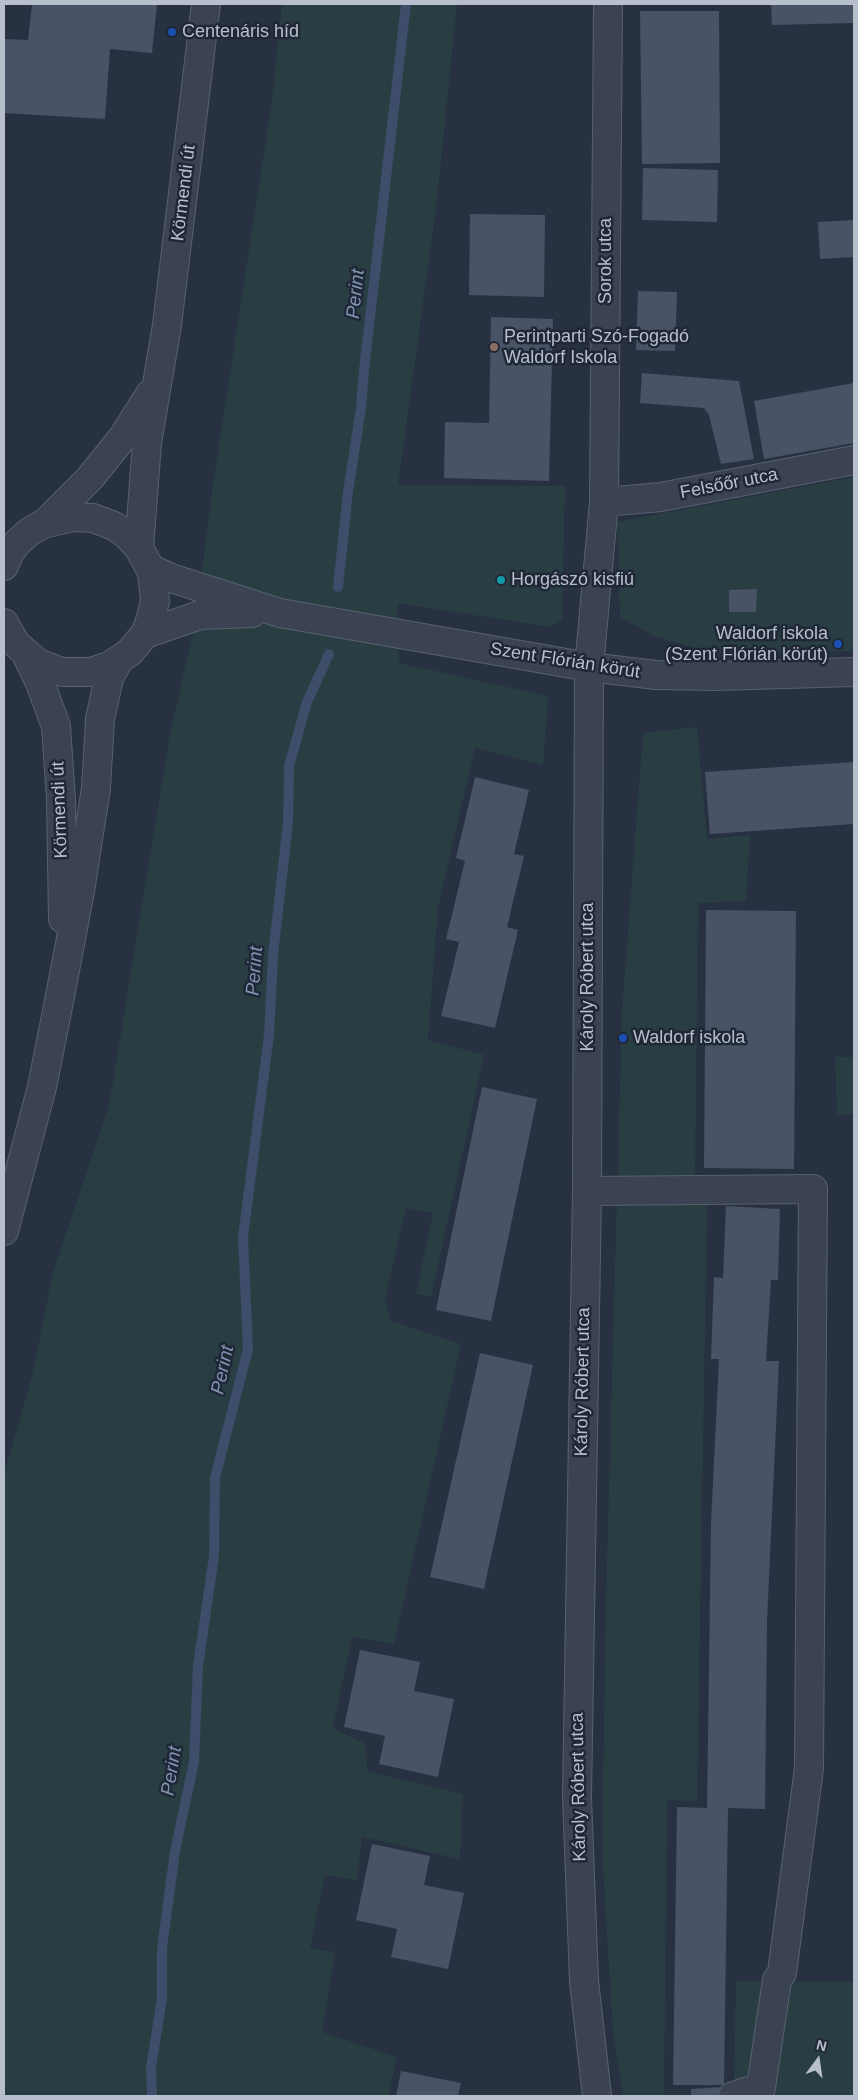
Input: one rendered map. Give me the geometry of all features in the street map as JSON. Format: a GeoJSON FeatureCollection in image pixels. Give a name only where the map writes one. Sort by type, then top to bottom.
{"type":"FeatureCollection","features":[{"type":"Feature","properties":{"kind":"street","name":"Körmendi út"},"geometry":{"type":"LineString","coordinates":[[144,634],[150,621],[155,601],[154,586],[145,559],[147,443],[174,274],[206,4]]}},
{"type":"Feature","properties":{"kind":"street","name":"Sorok utca"},"geometry":{"type":"LineString","coordinates":[[589,667],[604,502],[608,4]]}},
{"type":"Feature","properties":{"kind":"street","name":"Körmendi út"},"geometry":{"type":"LineString","coordinates":[[44,524],[90,478],[123,437],[157,381]]}},
{"type":"Feature","properties":{"kind":"street","name":"Felsőőr utca"},"geometry":{"type":"LineString","coordinates":[[604,502],[661,497],[854,460]]}},
{"type":"Feature","properties":{"kind":"street","name":"Szent Flórián körút"},"geometry":{"type":"LineString","coordinates":[[44,524],[73,517],[93,518],[119,529],[145,559],[171,578],[238,607],[589,667],[656,674],[708,676],[854,672]]}},
{"type":"Feature","properties":{"kind":"street"},"geometry":{"type":"LineString","coordinates":[[4,566],[10,552],[11,542],[44,524]]}},
{"type":"Feature","properties":{"kind":"street","name":"Szent Flórián körút"},"geometry":{"type":"LineString","coordinates":[[144,634],[200,615],[238,607]]}},
{"type":"Feature","properties":{"kind":"street"},"geometry":{"type":"LineString","coordinates":[[6,630],[27,656],[50,668],[74,673],[91,672],[120,660],[129,653],[144,634]]}},
{"type":"Feature","properties":{"kind":"street","name":"Körmendi út"},"geometry":{"type":"LineString","coordinates":[[27,656],[40,683],[56,726],[62,799],[64,971]]}},
{"type":"Feature","properties":{"kind":"street","name":"Körmendi út"},"geometry":{"type":"LineString","coordinates":[[4,1231],[42,1087],[80,892],[96,788],[100,719],[109,678],[120,660]]}},
{"type":"Feature","properties":{"kind":"street","name":"Károly Róbert utca"},"geometry":{"type":"LineString","coordinates":[[589,667],[587,1191],[576,1796],[584,1981],[597,2096]]}},
{"type":"Feature","properties":{"kind":"street"},"geometry":{"type":"LineString","coordinates":[[587,1191],[813,1189],[809,1768],[782,1973],[776,1980],[761,2087],[733,2096]]}},
{"type":"Feature","properties":{"kind":"green space"},"geometry":{"type":"Polygon","coordinates":[[[282,4],[457,4],[436,209],[398,485],[565,486],[562,620],[550,627],[398,603],[399,663],[548,696],[543,765],[475,748],[438,907],[428,1040],[484,1055],[431,1297],[416,1294],[433,1213],[406,1208],[385,1299],[391,1321],[461,1344],[394,1644],[352,1637],[333,1728],[366,1744],[367,1771],[463,1794],[460,1859],[362,1837],[357,1880],[325,1875],[310,1948],[335,1952],[322,2032],[397,2057],[388,2096],[4,2096],[4,1474],[33,1373],[53,1272],[109,1106],[170,734],[196,619],[213,484],[272,100],[282,4]]]}},
{"type":"Feature","properties":{"kind":"green space"},"geometry":{"type":"Polygon","coordinates":[[[854,477],[854,651],[714,653],[656,637],[620,617],[617,522],[854,477]]]}},
{"type":"Feature","properties":{"kind":"green space"},"geometry":{"type":"Polygon","coordinates":[[[697,727],[707,839],[750,835],[746,901],[698,903],[695,1178],[707,1210],[697,1801],[667,1800],[664,2096],[623,2096],[613,2033],[602,1851],[606,1599],[622,1012],[643,733],[697,727]]]}},
{"type":"Feature","properties":{"kind":"green space"},"geometry":{"type":"Polygon","coordinates":[[[835,1057],[854,1057],[854,1114],[837,1115],[835,1057]]]}},
{"type":"Feature","properties":{"kind":"green space"},"geometry":{"type":"Polygon","coordinates":[[[736,1981],[854,1982],[854,2096],[744,2096],[734,2084],[736,1981]]]}},
{"type":"Feature","properties":{"kind":"building"},"geometry":{"type":"Polygon","coordinates":[[[32,4],[157,4],[152,53],[110,49],[105,119],[4,113],[4,39],[28,40],[32,4]]]}},
{"type":"Feature","properties":{"kind":"building"},"geometry":{"type":"Polygon","coordinates":[[[771,4],[854,4],[854,23],[772,25],[771,4]]]}},
{"type":"Feature","properties":{"kind":"building"},"geometry":{"type":"Polygon","coordinates":[[[640,11],[719,11],[720,163],[642,164],[640,11]]]}},
{"type":"Feature","properties":{"kind":"building"},"geometry":{"type":"Polygon","coordinates":[[[643,168],[718,170],[717,222],[642,220],[643,168]]]}},
{"type":"Feature","properties":{"kind":"building"},"geometry":{"type":"Polygon","coordinates":[[[470,214],[545,215],[544,297],[469,295],[470,214]]]}},
{"type":"Feature","properties":{"kind":"building"},"geometry":{"type":"Polygon","coordinates":[[[854,220],[854,257],[820,259],[818,222],[854,220]]]}},
{"type":"Feature","properties":{"kind":"building"},"geometry":{"type":"Polygon","coordinates":[[[638,291],[677,292],[675,351],[636,350],[638,291]]]}},
{"type":"Feature","properties":{"kind":"building"},"geometry":{"type":"Polygon","coordinates":[[[491,317],[553,319],[549,481],[444,478],[445,422],[489,423],[491,317]]]}},
{"type":"Feature","properties":{"kind":"building"},"geometry":{"type":"Polygon","coordinates":[[[642,373],[739,381],[754,459],[721,464],[709,415],[704,408],[640,403],[642,373]]]}},
{"type":"Feature","properties":{"kind":"building"},"geometry":{"type":"Polygon","coordinates":[[[854,383],[854,443],[764,459],[754,401],[854,383]]]}},
{"type":"Feature","properties":{"kind":"building"},"geometry":{"type":"Polygon","coordinates":[[[757,589],[756,612],[729,612],[729,590],[757,589]]]}},
{"type":"Feature","properties":{"kind":"building"},"geometry":{"type":"Polygon","coordinates":[[[854,762],[854,824],[710,834],[705,772],[854,762]]]}},
{"type":"Feature","properties":{"kind":"building"},"geometry":{"type":"Polygon","coordinates":[[[475,777],[529,790],[514,854],[524,856],[507,927],[518,930],[495,1028],[441,1016],[459,942],[446,939],[465,861],[456,858],[475,777]]]}},
{"type":"Feature","properties":{"kind":"building"},"geometry":{"type":"Polygon","coordinates":[[[706,910],[796,911],[794,1169],[704,1168],[706,910]]]}},
{"type":"Feature","properties":{"kind":"building"},"geometry":{"type":"Polygon","coordinates":[[[482,1087],[537,1099],[491,1321],[436,1310],[482,1087]]]}},
{"type":"Feature","properties":{"kind":"building"},"geometry":{"type":"Polygon","coordinates":[[[726,1206],[780,1209],[778,1280],[771,1280],[766,1361],[779,1361],[767,1621],[765,1809],[728,1808],[724,2085],[673,2085],[677,1807],[707,1808],[711,1523],[719,1359],[711,1359],[714,1277],[723,1278],[726,1206]]]}},
{"type":"Feature","properties":{"kind":"building"},"geometry":{"type":"Polygon","coordinates":[[[480,1353],[533,1365],[484,1589],[430,1577],[480,1353]]]}},
{"type":"Feature","properties":{"kind":"building"},"geometry":{"type":"Polygon","coordinates":[[[360,1650],[420,1662],[414,1691],[454,1699],[438,1777],[379,1764],[385,1736],[344,1727],[360,1650]]]}},
{"type":"Feature","properties":{"kind":"building"},"geometry":{"type":"Polygon","coordinates":[[[372,1844],[430,1856],[424,1885],[464,1893],[448,1969],[391,1957],[397,1929],[356,1920],[372,1844]]]}},
{"type":"Feature","properties":{"kind":"building"},"geometry":{"type":"Polygon","coordinates":[[[401,2071],[461,2083],[458,2096],[396,2096],[401,2071]]]}},
{"type":"Feature","properties":{"kind":"building"},"geometry":{"type":"Polygon","coordinates":[[[723,2087],[723,2096],[691,2096],[691,2089],[723,2087]]]}},
{"type":"Feature","properties":{"kind":"waterway","name":"Perint"},"geometry":{"type":"LineString","coordinates":[[338,587],[348,492],[361,408],[406,4]]}},
{"type":"Feature","properties":{"kind":"waterway","name":"Perint"},"geometry":{"type":"LineString","coordinates":[[152,2096],[151,2067],[162,1999],[162,1948],[175,1851],[194,1762],[198,1666],[214,1556],[215,1478],[248,1349],[243,1237],[269,1035],[273,955],[288,823],[289,766],[307,702],[329,654]]}},
{"type":"Feature","properties":{"kind":"place","name":"Centenáris híd"},"geometry":{"type":"Point","coordinates":[172,32]}},
{"type":"Feature","properties":{"kind":"place","name":"Perintparti Szó-Fogadó Waldorf Iskola"},"geometry":{"type":"Point","coordinates":[494,347]}},
{"type":"Feature","properties":{"kind":"place","name":"Horgászó kisfiú"},"geometry":{"type":"Point","coordinates":[501,580]}},
{"type":"Feature","properties":{"kind":"place","name":"Waldorf iskola (Szent Flórián körút)"},"geometry":{"type":"Point","coordinates":[838,644]}},
{"type":"Feature","properties":{"kind":"place","name":"Waldorf iskola"},"geometry":{"type":"Point","coordinates":[623,1038]}}]}
